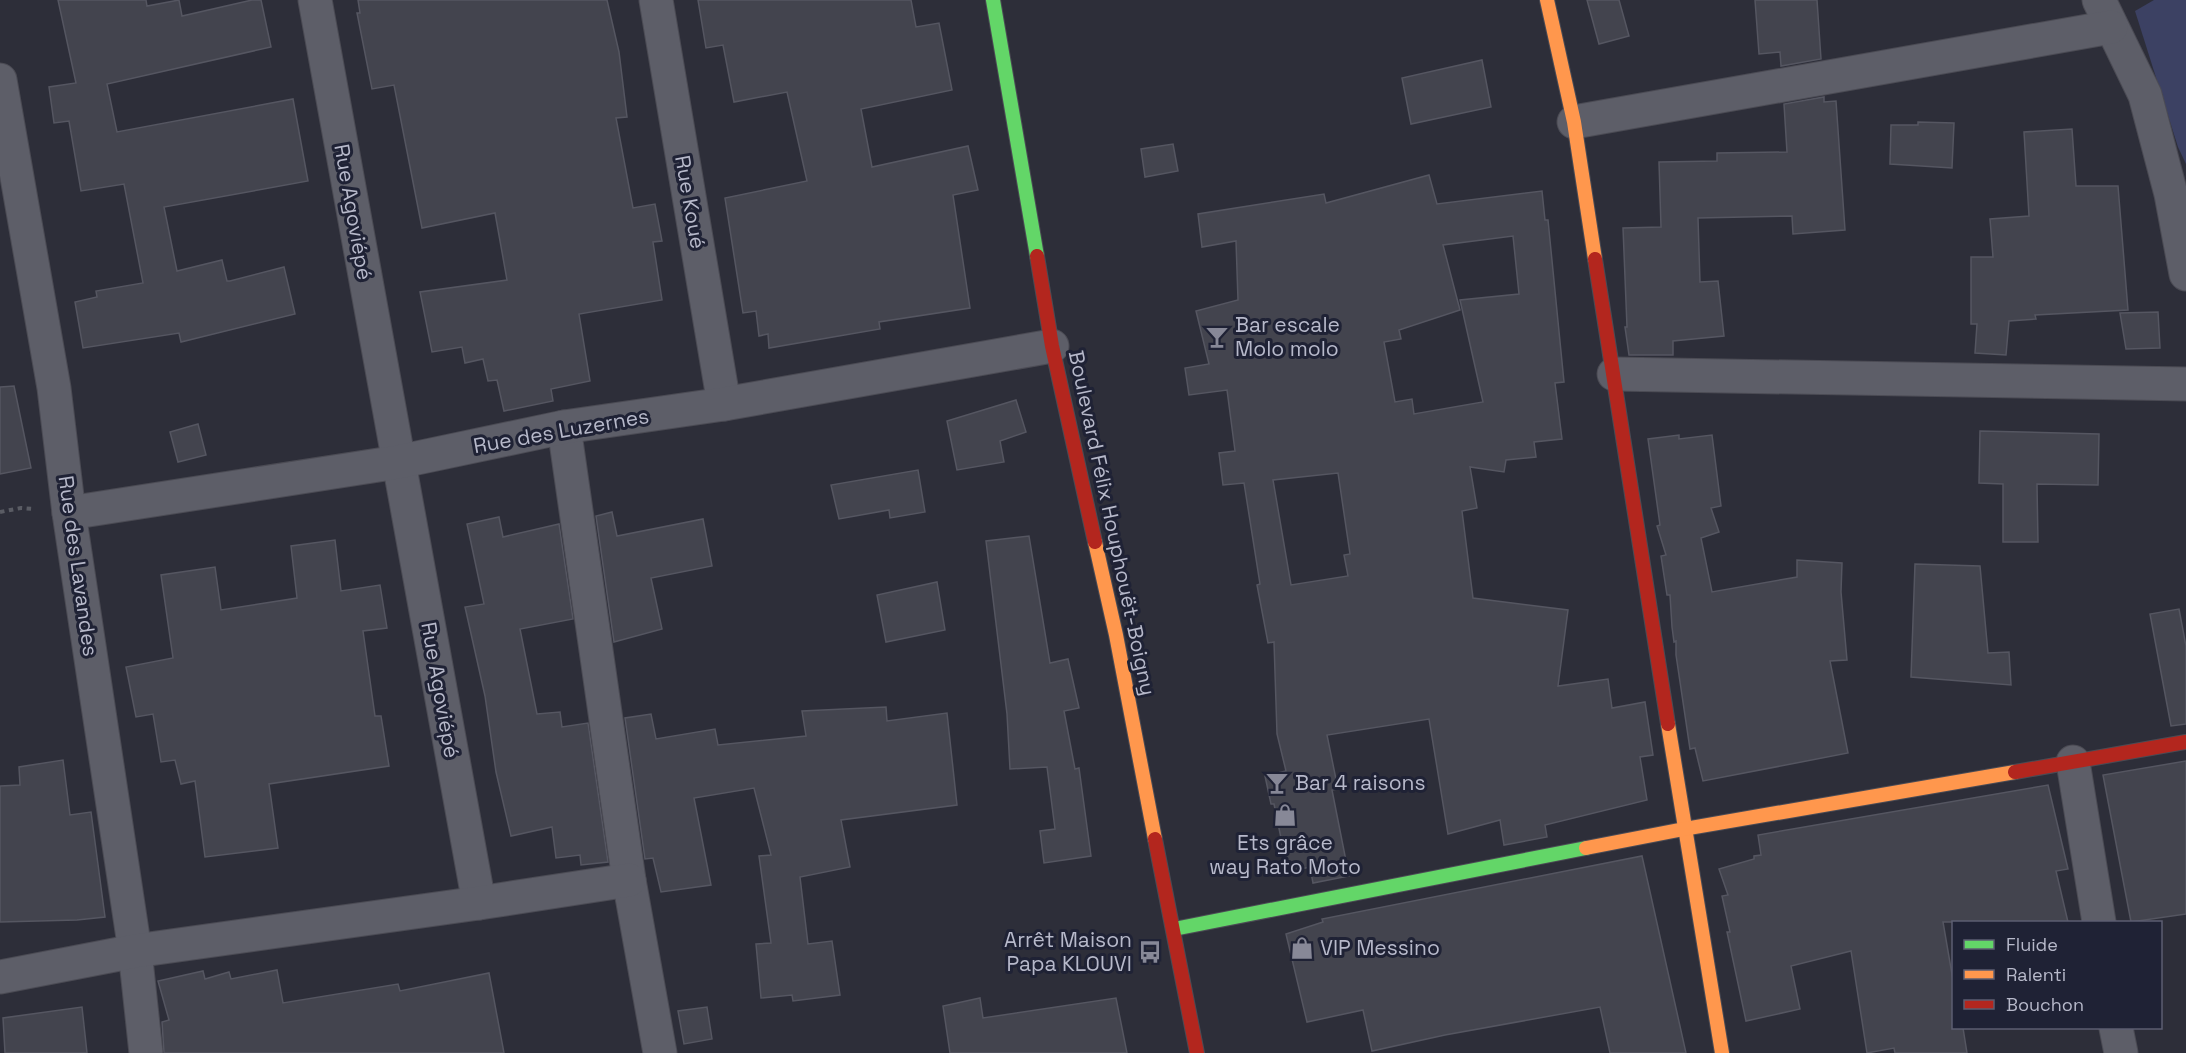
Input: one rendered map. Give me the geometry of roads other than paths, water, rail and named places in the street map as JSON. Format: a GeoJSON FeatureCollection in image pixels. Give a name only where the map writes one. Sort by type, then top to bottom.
{"type":"FeatureCollection","features":[{"type":"Feature","properties":{"kind":"street","name":"Rue Agoviépé"},"geometry":{"type":"LineString","coordinates":[[315,0],[479,903]]}},
{"type":"Feature","properties":{"kind":"street","name":"Rue Koué"},"geometry":{"type":"LineString","coordinates":[[656,0],[724,404]]}},
{"type":"Feature","properties":{"kind":"street","name":"Boulevard Félix Houphouët-Boigny"},"geometry":{"type":"LineString","coordinates":[[993,0],[1052,346],[1116,635],[1197,1053]]}},
{"type":"Feature","properties":{"kind":"street"},"geometry":{"type":"LineString","coordinates":[[1547,0],[1574,122],[1684,829],[1722,1053]]}},
{"type":"Feature","properties":{"kind":"street"},"geometry":{"type":"LineString","coordinates":[[1574,122],[2105,14],[2145,95],[2171,194],[2186,274]]}},
{"type":"Feature","properties":{"kind":"street","name":"Rue des Lavandes"},"geometry":{"type":"LineString","coordinates":[[0,80],[54,388],[69,513],[135,951],[146,1053]]}},
{"type":"Feature","properties":{"kind":"street","name":"Rue des Luzernes"},"geometry":{"type":"LineString","coordinates":[[69,513],[398,462],[564,427],[724,404],[1052,346]]}},
{"type":"Feature","properties":{"kind":"street"},"geometry":{"type":"LineString","coordinates":[[1614,374],[2186,384]]}},
{"type":"Feature","properties":{"kind":"street"},"geometry":{"type":"LineString","coordinates":[[564,427],[629,880],[660,1053]]}},
{"type":"Feature","properties":{"kind":"street"},"geometry":{"type":"LineString","coordinates":[[1174,929],[1684,829],[2186,742]]}},
{"type":"Feature","properties":{"kind":"street"},"geometry":{"type":"LineString","coordinates":[[2073,762],[2099,921]]}},
{"type":"Feature","properties":{"kind":"street"},"geometry":{"type":"LineString","coordinates":[[0,977],[135,951],[629,880]]}},
{"type":"Feature","properties":{"kind":"street"},"geometry":{"type":"LineString","coordinates":[[2116,1029],[2121,1053]]}},
{"type":"Feature","properties":{"kind":"water"},"geometry":{"type":"Polygon","coordinates":[[[2154,0],[2186,0],[2186,164],[2178,147],[2135,11],[2154,0]]]}},
{"type":"Feature","properties":{"kind":"place","name":"Bar escale Molo molo"},"geometry":{"type":"Point","coordinates":[1217,337]}},
{"type":"Feature","properties":{"kind":"place","name":"Bar 4 raisons"},"geometry":{"type":"Point","coordinates":[1277,783]}},
{"type":"Feature","properties":{"kind":"place","name":"Ets grâce way Rato Moto"},"geometry":{"type":"Point","coordinates":[1285,815]}},
{"type":"Feature","properties":{"kind":"place","name":"VIP Messino"},"geometry":{"type":"Point","coordinates":[1302,948]}},
{"type":"Feature","properties":{"kind":"place","name":"Arrêt Maison Papa KLOUVI"},"geometry":{"type":"Point","coordinates":[1150,952]}}]}
